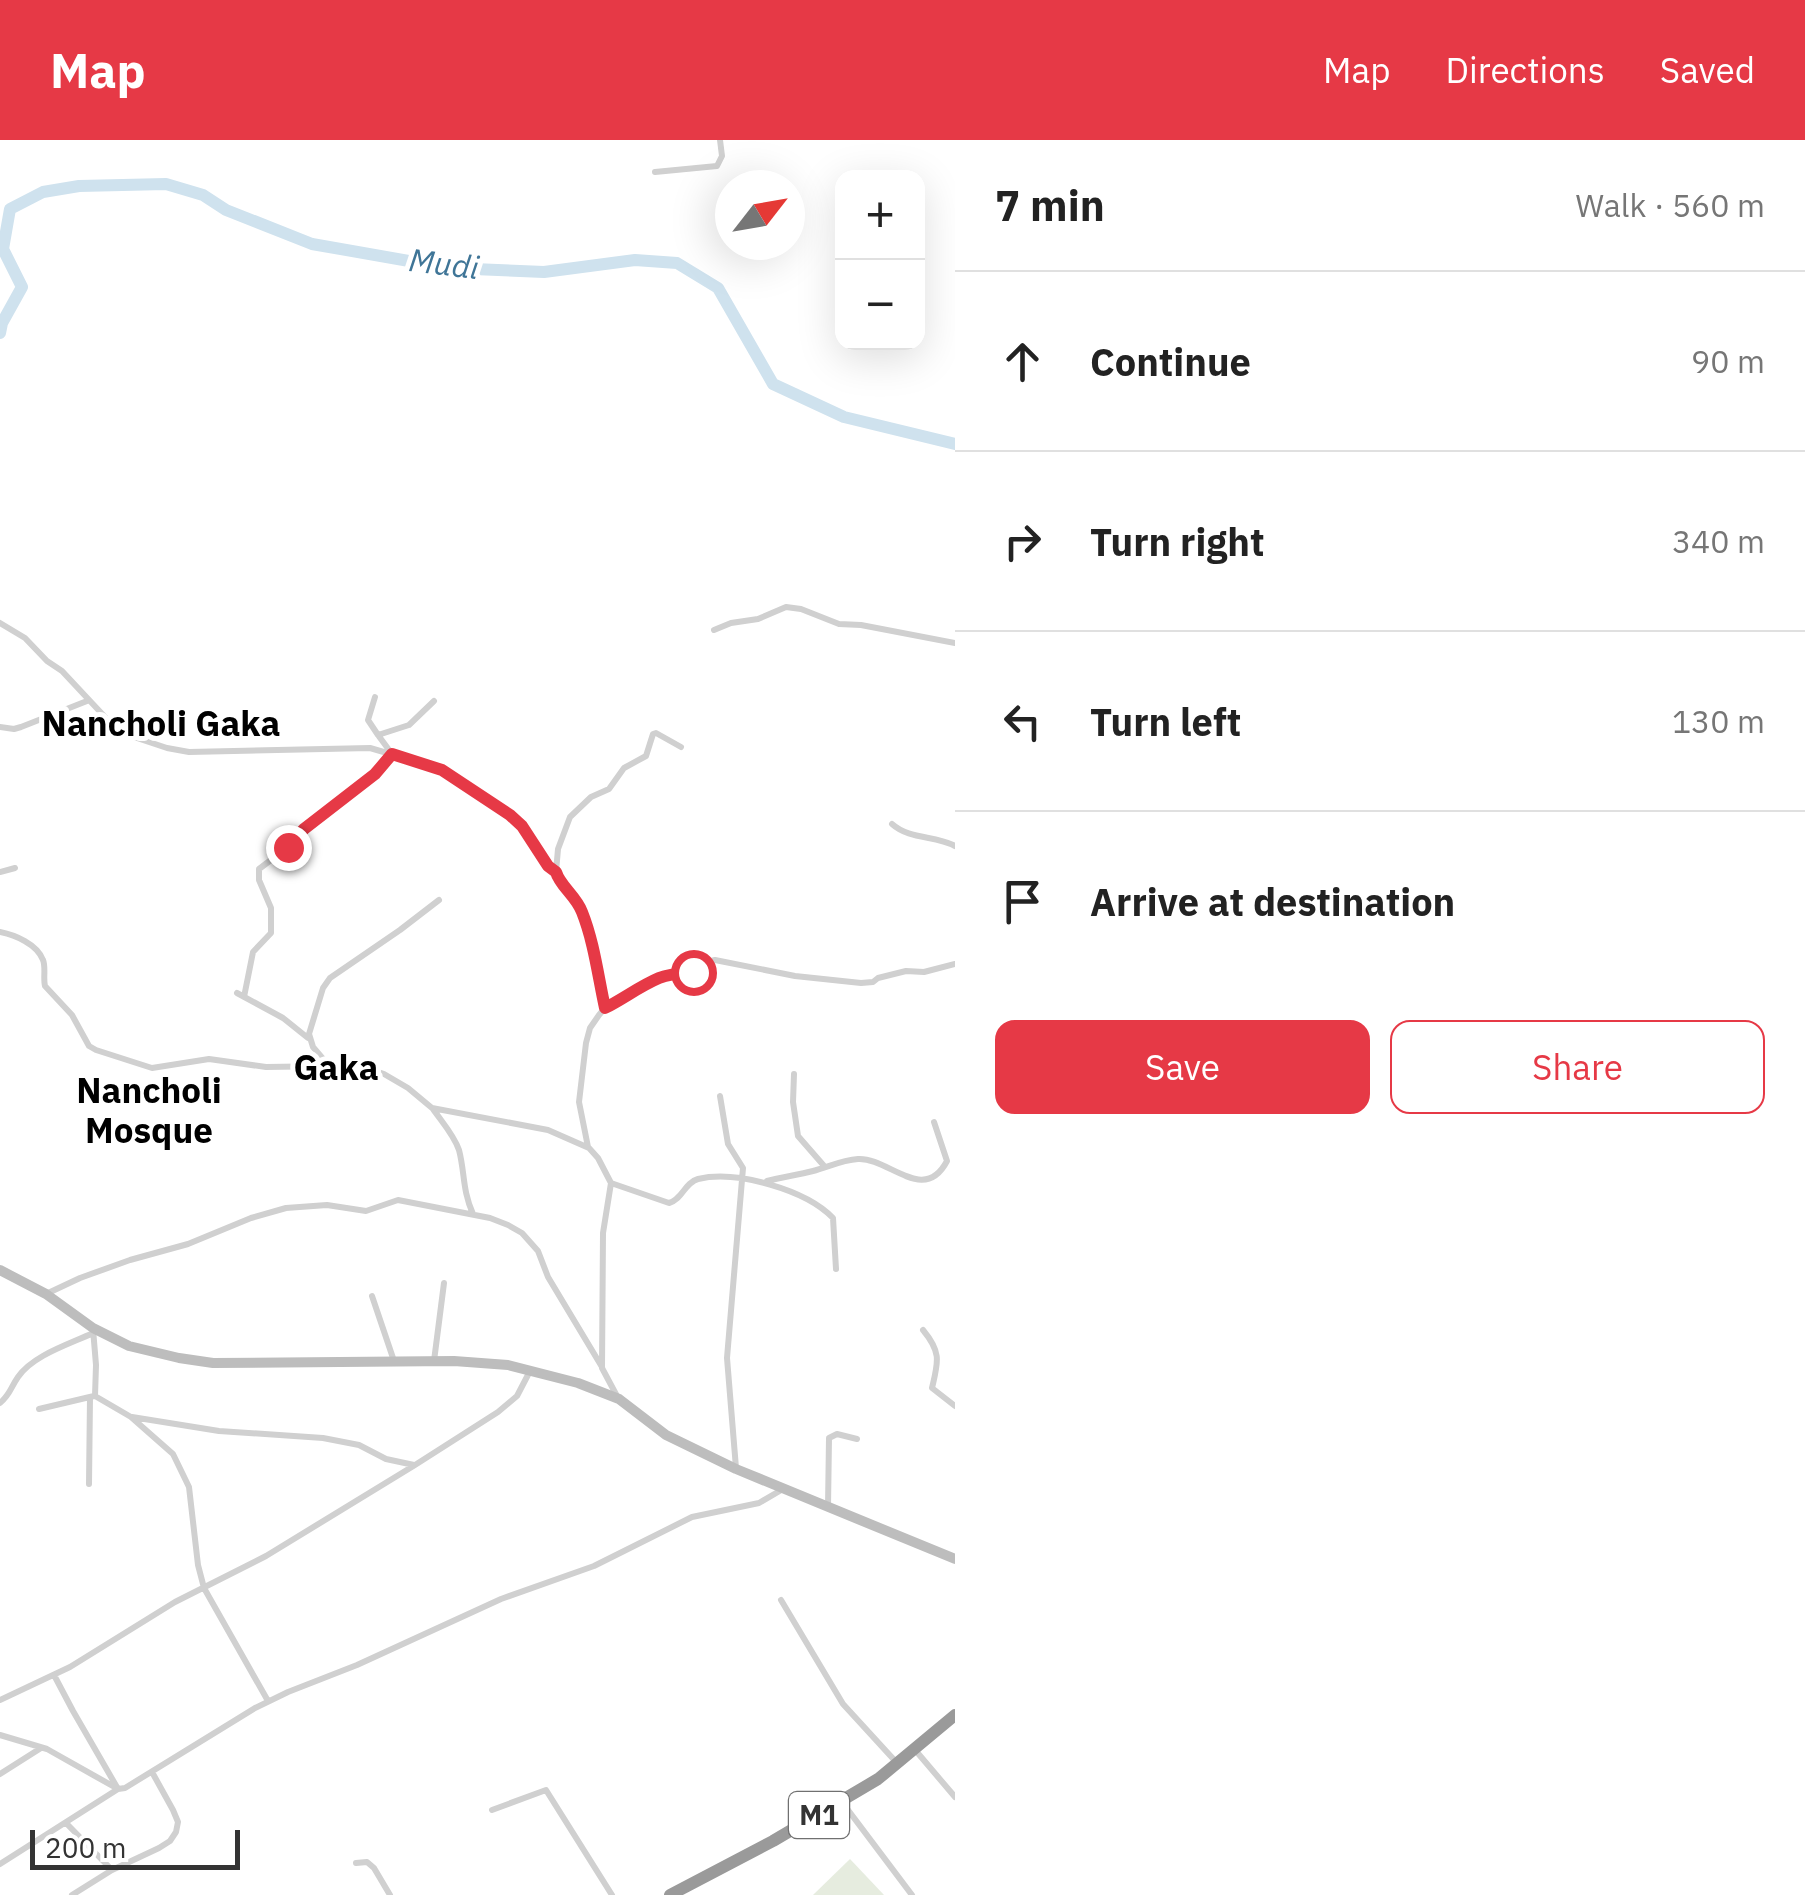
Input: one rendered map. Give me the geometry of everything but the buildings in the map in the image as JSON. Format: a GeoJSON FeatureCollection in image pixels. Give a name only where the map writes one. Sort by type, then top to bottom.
{"type":"FeatureCollection","features":[{"type":"Feature","properties":{"kind":"highway","name":"M1"},"geometry":{"type":"LineString","coordinates":[[670,1895],[689,1890],[842,1802],[898,1764],[955,1715]]}},
{"type":"Feature","properties":{"kind":"street"},"geometry":{"type":"LineString","coordinates":[[655,172],[717,166],[722,156],[720,140]]}},
{"type":"Feature","properties":{"kind":"street"},"geometry":{"type":"LineString","coordinates":[[714,630],[786,607],[838,624],[955,643]]}},
{"type":"Feature","properties":{"kind":"street"},"geometry":{"type":"LineString","coordinates":[[0,623],[30,642],[119,732],[180,752],[370,748],[442,770],[510,815],[556,872]]}},
{"type":"Feature","properties":{"kind":"street"},"geometry":{"type":"LineString","coordinates":[[375,698],[368,720],[392,754]]}},
{"type":"Feature","properties":{"kind":"street"},"geometry":{"type":"LineString","coordinates":[[0,727],[21,727],[87,700]]}},
{"type":"Feature","properties":{"kind":"street"},"geometry":{"type":"LineString","coordinates":[[378,736],[409,725],[434,701]]}},
{"type":"Feature","properties":{"kind":"street"},"geometry":{"type":"LineString","coordinates":[[605,1008],[584,915],[576,899],[556,878],[558,849],[570,817],[591,797],[609,789],[624,768],[646,756],[653,734],[681,747]]}},
{"type":"Feature","properties":{"kind":"street"},"geometry":{"type":"LineString","coordinates":[[336,1065],[319,1056],[309,1039],[282,1018],[240,995],[253,952],[271,932],[271,908],[258,869],[375,774],[392,754]]}},
{"type":"Feature","properties":{"kind":"street"},"geometry":{"type":"LineString","coordinates":[[892,824],[926,840],[955,846]]}},
{"type":"Feature","properties":{"kind":"street"},"geometry":{"type":"LineString","coordinates":[[0,872],[15,868]]}},
{"type":"Feature","properties":{"kind":"street"},"geometry":{"type":"LineString","coordinates":[[309,1039],[330,978],[439,900]]}},
{"type":"Feature","properties":{"kind":"street"},"geometry":{"type":"LineString","coordinates":[[0,932],[20,938],[41,957],[45,986],[96,1050],[152,1068],[208,1059],[266,1067],[361,1066],[408,1088],[432,1108],[450,1131],[458,1149],[463,1188],[472,1214]]}},
{"type":"Feature","properties":{"kind":"street"},"geometry":{"type":"LineString","coordinates":[[602,1368],[603,1232],[611,1183],[589,1148],[580,1114],[580,1083],[590,1028],[605,1008],[652,981],[693,972],[716,960],[795,976],[860,983],[906,970],[924,972],[955,964]]}},
{"type":"Feature","properties":{"kind":"street"},"geometry":{"type":"LineString","coordinates":[[794,1074],[798,1136],[825,1167]]}},
{"type":"Feature","properties":{"kind":"street"},"geometry":{"type":"LineString","coordinates":[[720,1096],[728,1144],[743,1168],[727,1358],[736,1469]]}},
{"type":"Feature","properties":{"kind":"street"},"geometry":{"type":"LineString","coordinates":[[432,1108],[536,1126],[589,1148]]}},
{"type":"Feature","properties":{"kind":"street"},"geometry":{"type":"LineString","coordinates":[[766,1182],[854,1159],[866,1159],[910,1178],[929,1179],[947,1161],[934,1122]]}},
{"type":"Feature","properties":{"kind":"street"},"geometry":{"type":"LineString","coordinates":[[611,1183],[668,1203],[678,1200],[694,1181],[766,1182],[829,1213],[833,1218],[836,1269]]}},
{"type":"Feature","properties":{"kind":"street"},"geometry":{"type":"LineString","coordinates":[[46,1294],[114,1266],[286,1208],[327,1206],[366,1211],[398,1200],[472,1214],[508,1225],[531,1240],[619,1400]]}},
{"type":"Feature","properties":{"kind":"street"},"geometry":{"type":"LineString","coordinates":[[0,1270],[46,1294],[93,1331],[154,1353],[213,1363],[490,1363],[578,1382],[619,1400],[666,1435],[736,1469],[955,1559]]}},
{"type":"Feature","properties":{"kind":"street"},"geometry":{"type":"LineString","coordinates":[[434,1361],[444,1283]]}},
{"type":"Feature","properties":{"kind":"street"},"geometry":{"type":"LineString","coordinates":[[372,1296],[394,1362]]}},
{"type":"Feature","properties":{"kind":"street"},"geometry":{"type":"LineString","coordinates":[[924,1330],[938,1357],[932,1388],[955,1406]]}},
{"type":"Feature","properties":{"kind":"street"},"geometry":{"type":"LineString","coordinates":[[89,1484],[96,1365],[93,1331]]}},
{"type":"Feature","properties":{"kind":"street"},"geometry":{"type":"LineString","coordinates":[[0,1403],[30,1366],[93,1331]]}},
{"type":"Feature","properties":{"kind":"street"},"geometry":{"type":"LineString","coordinates":[[0,1700],[70,1668],[175,1602],[266,1556],[414,1465],[498,1412],[517,1396],[531,1370]]}},
{"type":"Feature","properties":{"kind":"street"},"geometry":{"type":"LineString","coordinates":[[39,1409],[93,1397],[131,1417],[164,1444],[189,1487],[204,1588],[268,1702]]}},
{"type":"Feature","properties":{"kind":"street"},"geometry":{"type":"LineString","coordinates":[[131,1417],[219,1431],[322,1438],[360,1445],[386,1459],[414,1465]]}},
{"type":"Feature","properties":{"kind":"street"},"geometry":{"type":"LineString","coordinates":[[828,1507],[829,1438],[837,1434],[857,1439]]}},
{"type":"Feature","properties":{"kind":"street"},"geometry":{"type":"LineString","coordinates":[[0,1864],[118,1789],[268,1702],[500,1600],[594,1566],[692,1517],[759,1503],[784,1488]]}},
{"type":"Feature","properties":{"kind":"street"},"geometry":{"type":"LineString","coordinates":[[781,1600],[843,1704],[898,1764]]}},
{"type":"Feature","properties":{"kind":"street"},"geometry":{"type":"LineString","coordinates":[[54,1675],[118,1789]]}},
{"type":"Feature","properties":{"kind":"street"},"geometry":{"type":"LineString","coordinates":[[0,1735],[42,1747],[118,1789]]}},
{"type":"Feature","properties":{"kind":"street"},"geometry":{"type":"LineString","coordinates":[[0,1774],[42,1747]]}},
{"type":"Feature","properties":{"kind":"street"},"geometry":{"type":"LineString","coordinates":[[915,1750],[955,1798]]}},
{"type":"Feature","properties":{"kind":"street"},"geometry":{"type":"LineString","coordinates":[[72,1895],[159,1848],[176,1832],[178,1822],[152,1772]]}},
{"type":"Feature","properties":{"kind":"street"},"geometry":{"type":"LineString","coordinates":[[492,1810],[546,1790],[612,1895]]}},
{"type":"Feature","properties":{"kind":"street"},"geometry":{"type":"LineString","coordinates":[[842,1802],[912,1895]]}},
{"type":"Feature","properties":{"kind":"street"},"geometry":{"type":"LineString","coordinates":[[66,1823],[112,1870]]}},
{"type":"Feature","properties":{"kind":"street"},"geometry":{"type":"LineString","coordinates":[[356,1863],[367,1862],[374,1868],[390,1895]]}},
{"type":"Feature","properties":{"kind":"shaded area"},"geometry":{"type":"Polygon","coordinates":[[[850,1859],[884,1895],[813,1895],[850,1859]]]}},
{"type":"Feature","properties":{"kind":"waterway","name":"Mudi"},"geometry":{"type":"LineString","coordinates":[[0,333],[22,287],[3,249],[10,209],[43,192],[79,186],[166,184],[203,195],[226,210],[312,244],[449,268],[544,272],[635,260],[677,263],[718,288],[773,384],[844,417],[955,444]]}},
{"type":"Feature","properties":{"kind":"district","name":"Nancholi Gaka"},"geometry":{"type":"Point","coordinates":[161,724]}},
{"type":"Feature","properties":{"kind":"district","name":"Gaka"},"geometry":{"type":"Point","coordinates":[336,1068]}},
{"type":"Feature","properties":{"kind":"district","name":"Nancholi Mosque"},"geometry":{"type":"Point","coordinates":[149,1111]}},
{"type":"Feature","properties":{"kind":"route"},"geometry":{"type":"LineString","coordinates":[[288,847],[304,829],[375,774],[392,754],[442,770],[522,826],[581,908],[605,1008],[664,976],[693,972]]}}]}
